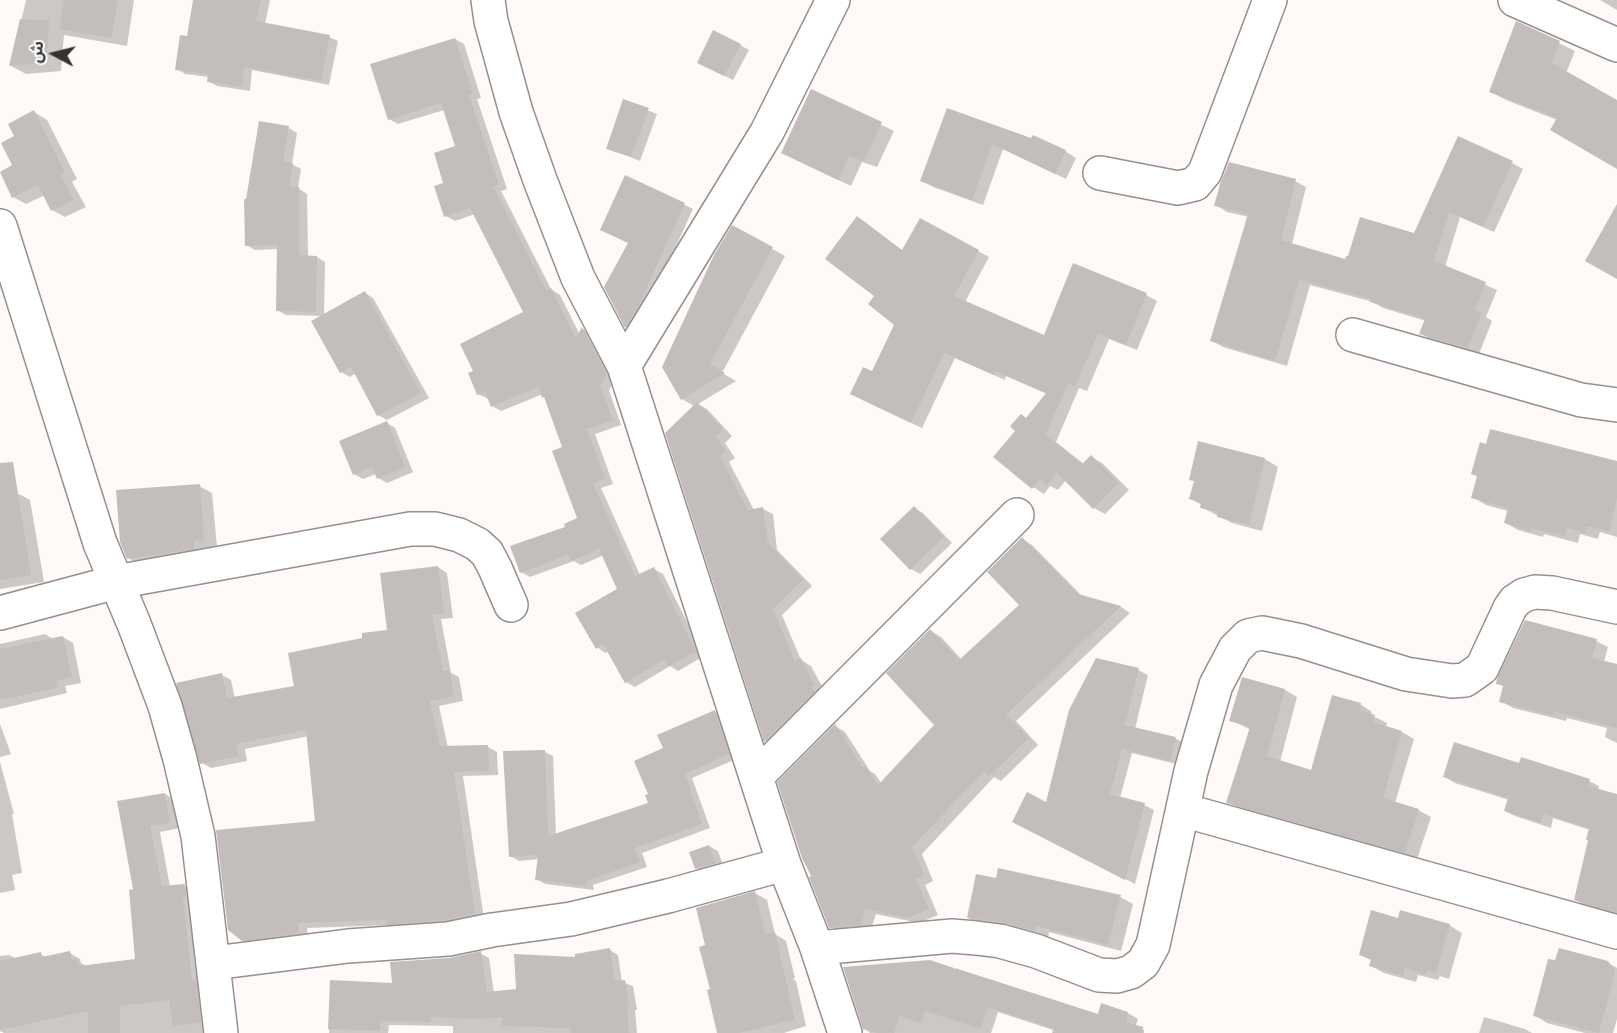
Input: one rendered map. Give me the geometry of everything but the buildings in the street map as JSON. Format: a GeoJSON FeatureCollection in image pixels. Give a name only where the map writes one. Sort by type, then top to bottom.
{"type":"FeatureCollection","features":[{"type":"Feature","properties":{"kind":"street"},"geometry":{"type":"LineString","coordinates":[[488,0],[491,21],[516,111],[540,180],[579,278],[624,366],[784,864],[817,948],[845,1033]]}},
{"type":"Feature","properties":{"kind":"street"},"geometry":{"type":"LineString","coordinates":[[624,366],[767,132],[833,0]]}},
{"type":"Feature","properties":{"kind":"street"},"geometry":{"type":"LineString","coordinates":[[1100,173],[1178,188],[1195,184],[1205,172],[1270,0]]}},
{"type":"Feature","properties":{"kind":"street"},"geometry":{"type":"LineString","coordinates":[[1515,0],[1617,45]]}},
{"type":"Feature","properties":{"kind":"street"},"geometry":{"type":"LineString","coordinates":[[0,226],[100,543],[165,706],[180,759],[198,836],[221,1033]]}},
{"type":"Feature","properties":{"kind":"street"},"geometry":{"type":"LineString","coordinates":[[1353,335],[1581,400],[1617,405]]}},
{"type":"Feature","properties":{"kind":"street"},"geometry":{"type":"LineString","coordinates":[[756,777],[1017,515]]}},
{"type":"Feature","properties":{"kind":"street"},"geometry":{"type":"LineString","coordinates":[[0,613],[116,582],[410,529],[435,529],[459,535],[477,544],[495,568],[511,605]]}},
{"type":"Feature","properties":{"kind":"street"},"geometry":{"type":"LineString","coordinates":[[817,948],[952,936],[1000,941],[1036,951],[1099,975],[1117,976],[1131,972],[1143,963],[1153,945],[1191,771],[1216,685],[1231,655],[1248,636],[1262,633],[1301,641],[1406,674],[1452,681],[1465,680],[1482,668],[1510,608],[1524,595],[1535,592],[1552,593],[1617,607]]}},
{"type":"Feature","properties":{"kind":"street"},"geometry":{"type":"LineString","coordinates":[[1183,810],[1617,932]]}},
{"type":"Feature","properties":{"kind":"street"},"geometry":{"type":"LineString","coordinates":[[214,963],[348,946],[448,939],[492,930],[571,919],[668,896],[784,864]]}}]}
